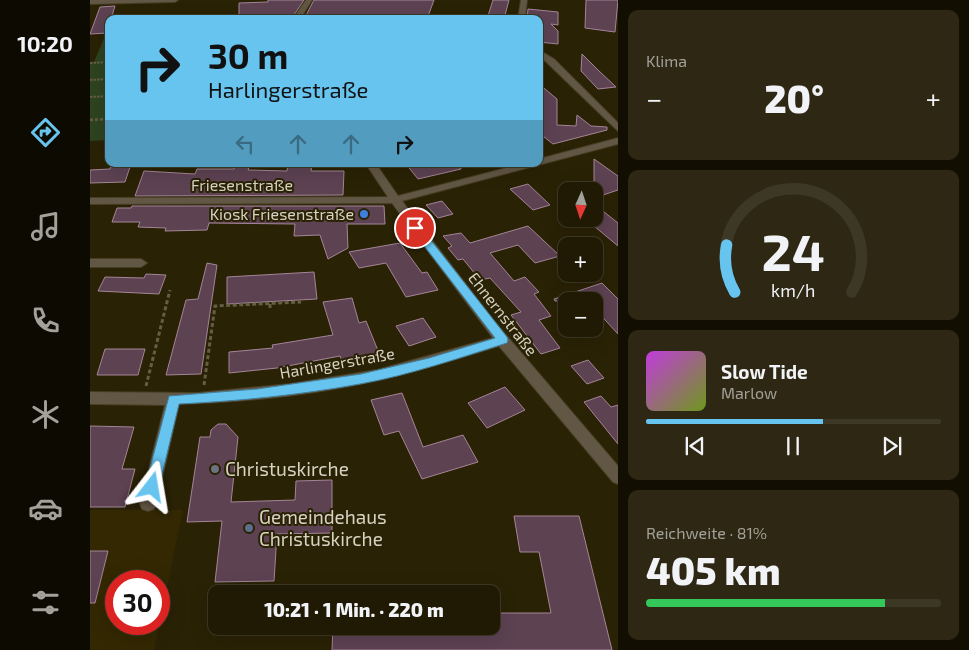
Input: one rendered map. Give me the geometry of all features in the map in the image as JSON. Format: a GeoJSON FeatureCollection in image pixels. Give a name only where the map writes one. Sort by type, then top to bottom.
{"type":"FeatureCollection","features":[{"type":"Feature","properties":{"kind":"street"},"geometry":{"type":"LineString","coordinates":[[95,1],[175,0]]}},
{"type":"Feature","properties":{"kind":"street"},"geometry":{"type":"LineString","coordinates":[[299,15],[309,0]]}},
{"type":"Feature","properties":{"kind":"street"},"geometry":{"type":"LineString","coordinates":[[522,15],[524,0]]}},
{"type":"Feature","properties":{"kind":"street"},"geometry":{"type":"LineString","coordinates":[[543,55],[552,61],[618,128]]}},
{"type":"Feature","properties":{"kind":"street"},"geometry":{"type":"LineString","coordinates":[[543,161],[618,140]]}},
{"type":"Feature","properties":{"kind":"street","name":"Ehnernstraße"},"geometry":{"type":"LineString","coordinates":[[373,167],[395,200],[503,340],[618,477]]}},
{"type":"Feature","properties":{"kind":"street","name":"Friesenstraße"},"geometry":{"type":"LineString","coordinates":[[90,200],[395,200],[521,167]]}},
{"type":"Feature","properties":{"kind":"street"},"geometry":{"type":"LineString","coordinates":[[90,263],[141,263]]}},
{"type":"Feature","properties":{"kind":"street","name":"Harlingerstraße"},"geometry":{"type":"LineString","coordinates":[[90,398],[174,399],[257,394],[361,379],[429,362],[503,340]]}},
{"type":"Feature","properties":{"kind":"street"},"geometry":{"type":"LineString","coordinates":[[148,504],[174,399]]}},
{"type":"Feature","properties":{"kind":"path"},"geometry":{"type":"LineString","coordinates":[[90,63],[105,62]]}},
{"type":"Feature","properties":{"kind":"path"},"geometry":{"type":"LineString","coordinates":[[90,80],[105,79]]}},
{"type":"Feature","properties":{"kind":"path"},"geometry":{"type":"LineString","coordinates":[[90,97],[105,96]]}},
{"type":"Feature","properties":{"kind":"path"},"geometry":{"type":"LineString","coordinates":[[90,120],[105,120]]}},
{"type":"Feature","properties":{"kind":"path"},"geometry":{"type":"LineString","coordinates":[[143,399],[170,290]]}},
{"type":"Feature","properties":{"kind":"path"},"geometry":{"type":"LineString","coordinates":[[202,398],[215,306],[301,302]]}},
{"type":"Feature","properties":{"kind":"path"},"geometry":{"type":"LineString","coordinates":[[270,304],[270,310]]}},
{"type":"Feature","properties":{"kind":"shaded area"},"geometry":{"type":"Polygon","coordinates":[[[90,510],[183,510],[170,573],[170,570],[105,570],[105,635],[157,635],[154,650],[90,650],[90,510]]]}},
{"type":"Feature","properties":{"kind":"green space"},"geometry":{"type":"Polygon","coordinates":[[[105,36],[105,140],[90,141],[90,62],[94,62],[105,36]]]}},
{"type":"Feature","properties":{"kind":"building"},"geometry":{"type":"Polygon","coordinates":[[[268,0],[304,0],[294,15],[239,15],[239,3],[268,2],[268,0]]]}},
{"type":"Feature","properties":{"kind":"building"},"geometry":{"type":"Polygon","coordinates":[[[314,0],[434,0],[428,15],[306,15],[314,0]]]}},
{"type":"Feature","properties":{"kind":"building"},"geometry":{"type":"Polygon","coordinates":[[[493,0],[509,0],[505,15],[488,15],[493,0]]]}},
{"type":"Feature","properties":{"kind":"building"},"geometry":{"type":"Polygon","coordinates":[[[586,0],[618,0],[615,32],[585,28],[586,0]]]}},
{"type":"Feature","properties":{"kind":"building"},"geometry":{"type":"Polygon","coordinates":[[[115,6],[112,15],[105,15],[105,33],[90,34],[100,7],[115,6]]]}},
{"type":"Feature","properties":{"kind":"building"},"geometry":{"type":"Polygon","coordinates":[[[528,9],[558,12],[558,25],[551,24],[558,31],[558,44],[543,42],[543,15],[527,15],[528,9]]]}},
{"type":"Feature","properties":{"kind":"building"},"geometry":{"type":"Polygon","coordinates":[[[582,54],[616,87],[598,89],[581,71],[582,54]]]}},
{"type":"Feature","properties":{"kind":"building"},"geometry":{"type":"Polygon","coordinates":[[[543,87],[557,99],[557,125],[576,126],[577,115],[591,126],[607,127],[607,130],[553,144],[543,136],[543,87]]]}},
{"type":"Feature","properties":{"kind":"building"},"geometry":{"type":"Polygon","coordinates":[[[594,159],[618,176],[618,190],[603,195],[603,182],[594,182],[594,159]]]}},
{"type":"Feature","properties":{"kind":"building"},"geometry":{"type":"Polygon","coordinates":[[[111,167],[130,167],[125,182],[90,183],[90,170],[110,169],[111,167]]]}},
{"type":"Feature","properties":{"kind":"building"},"geometry":{"type":"Polygon","coordinates":[[[249,167],[248,170],[287,171],[288,167],[312,167],[311,171],[344,171],[343,195],[135,196],[144,171],[195,174],[197,169],[249,167]]]}},
{"type":"Feature","properties":{"kind":"building"},"geometry":{"type":"Polygon","coordinates":[[[408,167],[461,167],[461,169],[418,179],[408,167]]]}},
{"type":"Feature","properties":{"kind":"building"},"geometry":{"type":"Polygon","coordinates":[[[528,184],[550,205],[533,210],[510,189],[528,184]]]}},
{"type":"Feature","properties":{"kind":"building"},"geometry":{"type":"Polygon","coordinates":[[[442,201],[453,214],[438,218],[426,205],[442,201]]]}},
{"type":"Feature","properties":{"kind":"building"},"geometry":{"type":"Polygon","coordinates":[[[132,206],[384,206],[385,224],[347,224],[348,248],[328,259],[320,235],[294,236],[295,224],[209,223],[207,230],[165,231],[166,228],[138,227],[140,222],[112,222],[117,208],[131,208],[132,206]]]}},
{"type":"Feature","properties":{"kind":"building"},"geometry":{"type":"Polygon","coordinates":[[[603,211],[618,223],[618,246],[596,228],[603,227],[603,211]]]}},
{"type":"Feature","properties":{"kind":"building"},"geometry":{"type":"Polygon","coordinates":[[[528,226],[558,254],[558,257],[535,263],[518,245],[490,253],[514,281],[525,277],[539,292],[534,294],[551,316],[539,320],[560,348],[541,354],[511,315],[521,312],[490,278],[480,280],[463,259],[458,260],[448,248],[452,246],[443,236],[461,233],[470,243],[528,226]]]}},
{"type":"Feature","properties":{"kind":"building"},"geometry":{"type":"Polygon","coordinates":[[[400,243],[422,273],[427,272],[438,290],[406,297],[386,263],[359,268],[349,252],[400,243]]]}},
{"type":"Feature","properties":{"kind":"building"},"geometry":{"type":"Polygon","coordinates":[[[207,263],[217,265],[201,374],[166,375],[186,300],[198,299],[207,263]]]}},
{"type":"Feature","properties":{"kind":"building"},"geometry":{"type":"Polygon","coordinates":[[[314,272],[317,299],[227,304],[227,277],[314,272]]]}},
{"type":"Feature","properties":{"kind":"building"},"geometry":{"type":"Polygon","coordinates":[[[146,274],[166,275],[159,294],[98,291],[105,277],[144,278],[146,274]]]}},
{"type":"Feature","properties":{"kind":"building"},"geometry":{"type":"Polygon","coordinates":[[[602,283],[618,299],[618,334],[603,318],[603,292],[575,292],[602,283]]]}},
{"type":"Feature","properties":{"kind":"building"},"geometry":{"type":"Polygon","coordinates":[[[352,298],[359,323],[366,321],[379,353],[342,361],[340,356],[277,368],[229,373],[229,352],[273,348],[272,345],[333,335],[323,302],[352,298]]]}},
{"type":"Feature","properties":{"kind":"building"},"geometry":{"type":"Polygon","coordinates":[[[423,318],[436,337],[409,346],[396,326],[423,318]]]}},
{"type":"Feature","properties":{"kind":"building"},"geometry":{"type":"Polygon","coordinates":[[[105,349],[145,349],[138,375],[97,375],[105,349]]]}},
{"type":"Feature","properties":{"kind":"building"},"geometry":{"type":"Polygon","coordinates":[[[588,360],[604,378],[587,384],[571,366],[588,360]]]}},
{"type":"Feature","properties":{"kind":"building"},"geometry":{"type":"Polygon","coordinates":[[[505,387],[525,410],[487,428],[468,403],[505,387]]]}},
{"type":"Feature","properties":{"kind":"building"},"geometry":{"type":"Polygon","coordinates":[[[402,393],[423,447],[463,435],[478,462],[422,479],[399,431],[384,435],[371,400],[402,393]]]}},
{"type":"Feature","properties":{"kind":"building"},"geometry":{"type":"Polygon","coordinates":[[[601,396],[611,407],[618,405],[618,444],[584,402],[601,396]]]}},
{"type":"Feature","properties":{"kind":"building","name":"Gemeindehaus Christuskirche"},"geometry":{"type":"Polygon","coordinates":[[[218,424],[226,424],[238,437],[231,502],[295,500],[296,481],[332,480],[332,533],[277,534],[274,581],[215,582],[222,521],[187,522],[200,437],[210,437],[211,430],[218,424]]]}},
{"type":"Feature","properties":{"kind":"building"},"geometry":{"type":"Polygon","coordinates":[[[90,426],[134,427],[122,469],[135,469],[125,507],[90,507],[90,426]]]}},
{"type":"Feature","properties":{"kind":"building"},"geometry":{"type":"Polygon","coordinates":[[[514,516],[579,516],[612,650],[332,650],[333,635],[500,635],[500,613],[551,613],[539,552],[520,552],[514,516]]]}},
{"type":"Feature","properties":{"kind":"building"},"geometry":{"type":"Polygon","coordinates":[[[90,551],[108,551],[95,603],[90,603],[90,551]]]}},
{"type":"Feature","properties":{"kind":"place","name":"Kiosk Friesenstraße"},"geometry":{"type":"Point","coordinates":[364,214]}},
{"type":"Feature","properties":{"kind":"place","name":"Christuskirche"},"geometry":{"type":"Point","coordinates":[215,469]}},
{"type":"Feature","properties":{"kind":"place","name":"Gemeindehaus Christuskirche"},"geometry":{"type":"Point","coordinates":[249,528]}},
{"type":"Feature","properties":{"kind":"route"},"geometry":{"type":"LineString","coordinates":[[152,487],[174,399],[257,394],[361,379],[429,362],[503,340],[415,228]]}}]}
